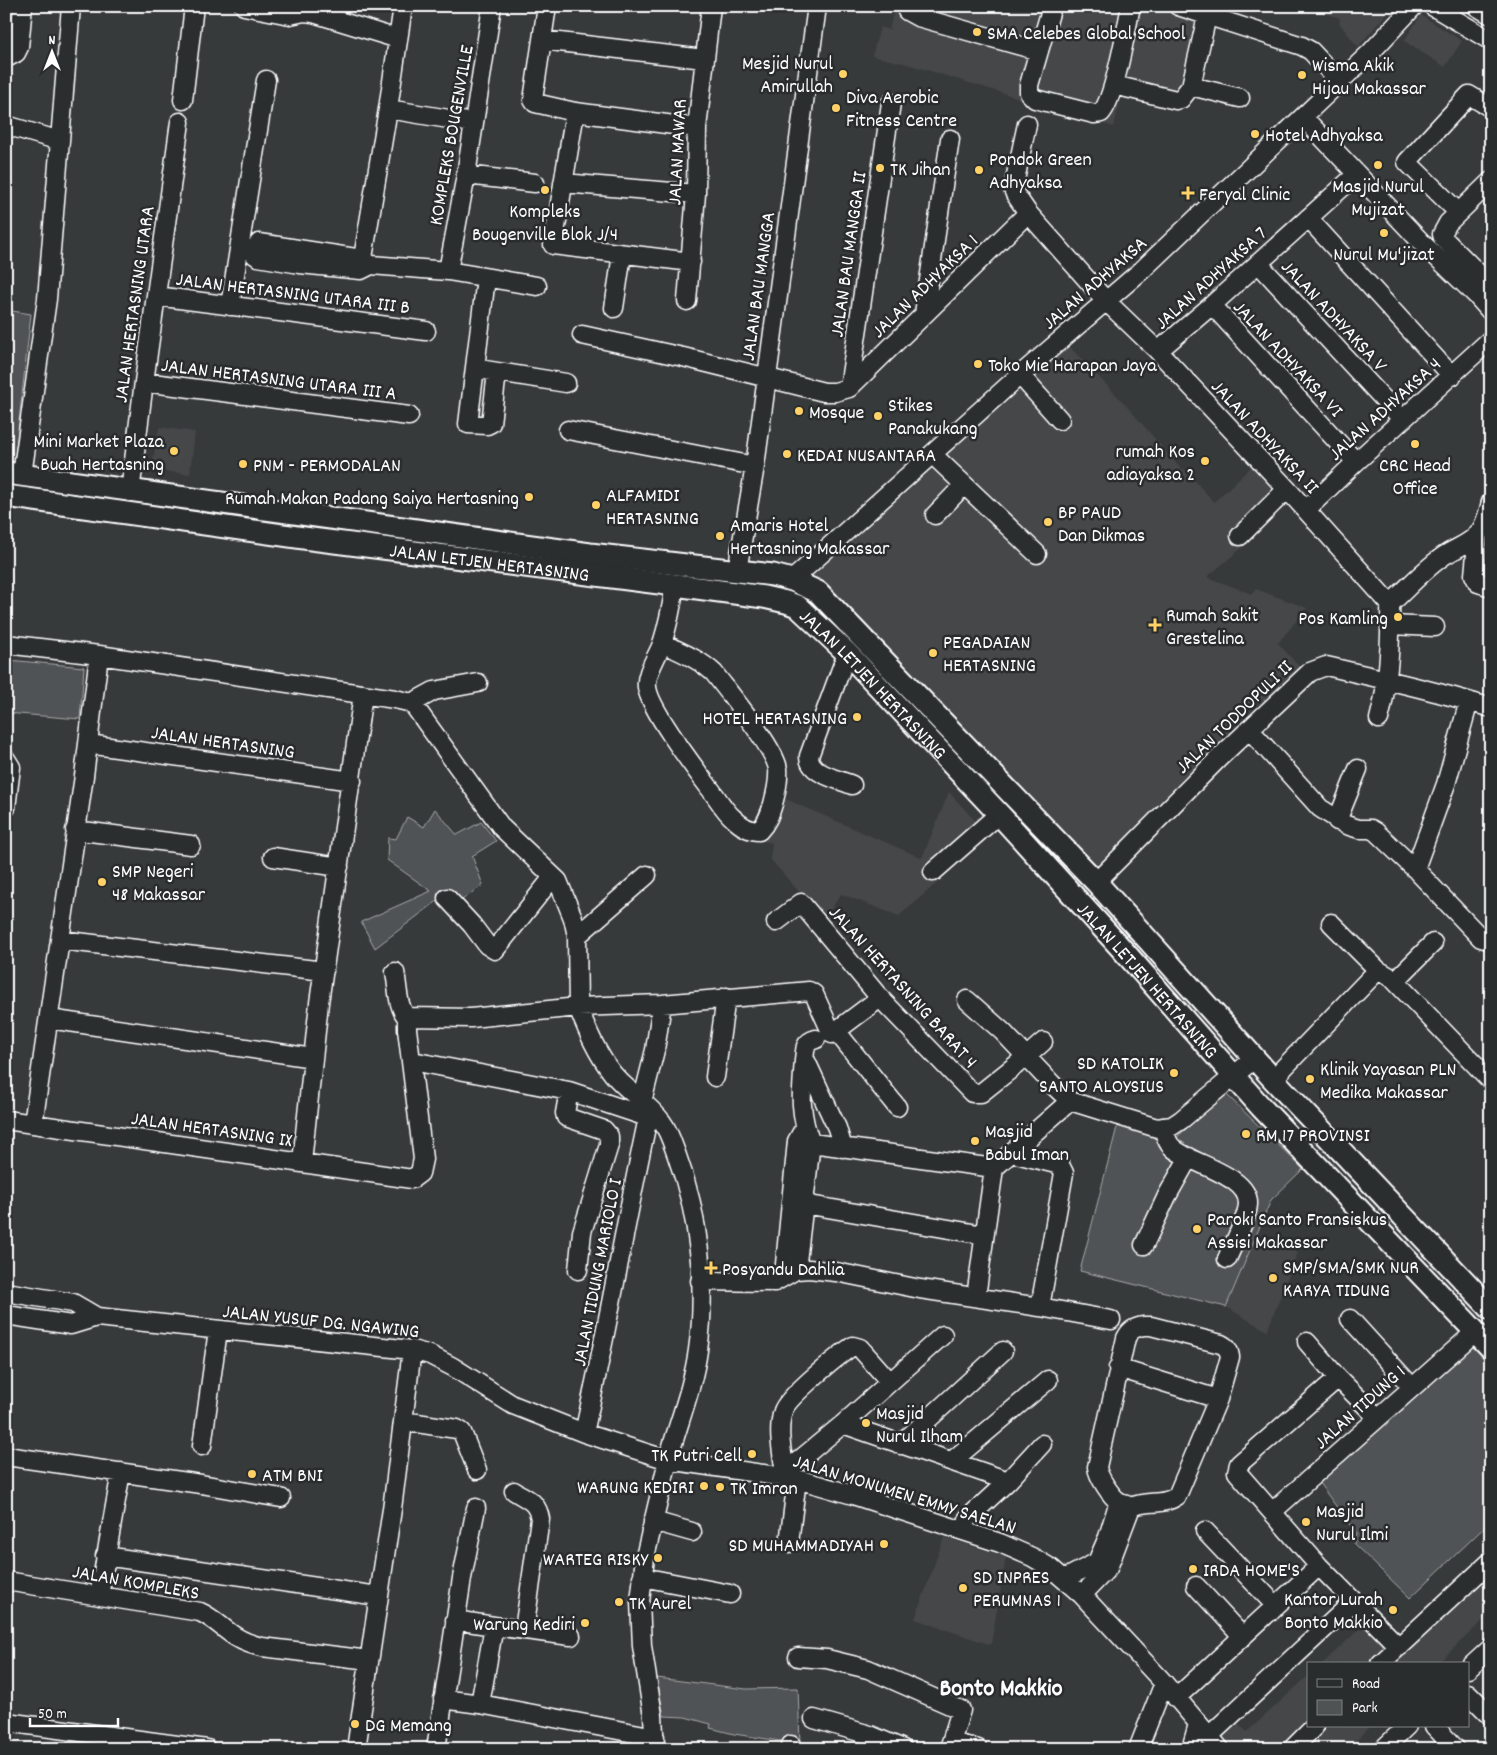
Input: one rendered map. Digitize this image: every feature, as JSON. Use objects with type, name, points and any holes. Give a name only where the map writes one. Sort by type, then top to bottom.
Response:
[{"type":"main road","name":"JALAN LETJEN HERTASNING","points":[[14,474],[130,492],[403,527],[590,554],[773,575],[792,580],[818,592],[1096,882],[1273,1079],[1491,1309]]},
{"type":"main road","name":"JALAN LETJEN HERTASNING","points":[[6,496],[311,539],[675,585],[786,602],[797,606],[847,653],[998,814],[1121,948],[1234,1076],[1387,1241],[1491,1348]]},
{"type":"main road","points":[[311,539],[314,517]]},
{"type":"main road","points":[[1037,857],[1055,839]]},
{"type":"main road","points":[[1387,1241],[1408,1220]]},
{"type":"street","points":[[6,58],[16,53],[19,47],[23,6]]},
{"type":"street","points":[[14,474],[47,299],[71,6]]},
{"type":"street","points":[[183,100],[192,39],[194,6]]},
{"type":"street","points":[[244,6],[292,15],[306,9],[398,39]]},
{"type":"street","points":[[364,264],[403,6]]},
{"type":"street","name":"KOMPLEKS BOUGENVILLE","points":[[448,271],[466,175],[492,6]]},
{"type":"street","points":[[547,6],[533,100],[538,104],[575,112],[697,128]]},
{"type":"street","name":"JALAN MAWAR","points":[[687,301],[696,194],[697,128],[711,6]]},
{"type":"street","name":"JALAN BAU MANGGA","points":[[737,570],[755,466],[817,6]]},
{"type":"street","points":[[906,6],[907,11],[918,17],[1039,51]]},
{"type":"street","points":[[1052,6],[1029,85],[1029,93],[1035,99],[1094,114],[1101,113],[1104,109],[1114,85],[1131,6]]},
{"type":"street","points":[[1178,6],[1302,46],[1311,52],[1340,82]]},
{"type":"street","name":"JALAN ADHYAKSA","points":[[792,580],[1020,375],[1107,302],[1303,118],[1414,6]]},
{"type":"street","points":[[1432,6],[1491,41]]},
{"type":"street","points":[[1476,6],[1491,15]]},
{"type":"street","points":[[1114,85],[1176,100],[1185,96],[1191,86],[1207,16]]},
{"type":"street","points":[[542,40],[704,59]]},
{"type":"street","points":[[230,306],[266,80]]},
{"type":"street","points":[[1191,86],[1240,98]]},
{"type":"street","points":[[1458,212],[1407,162],[1469,95],[1491,108]]},
{"type":"street","name":"JALAN BAU MANGGA II","points":[[849,388],[891,103]]},
{"type":"street","points":[[388,108],[473,124]]},
{"type":"street","points":[[575,112],[553,245],[691,262]]},
{"type":"street","points":[[1303,118],[1491,312]]},
{"type":"street","name":"JALAN HERTASNING UTARA","points":[[130,492],[180,122]]},
{"type":"street","name":"JALAN ADHYAKSA II","points":[[1027,124],[1014,189],[1015,194],[1028,213],[1107,302],[1158,351],[1287,489],[1390,604]]},
{"type":"street","points":[[6,125],[60,141]]},
{"type":"street","points":[[924,314],[950,139]]},
{"type":"street","name":"JALAN ADHYAKSA 7","points":[[1158,351],[1212,305],[1357,174]]},
{"type":"street","points":[[466,175],[535,183]]},
{"type":"street","points":[[1490,285],[1443,238],[1444,228],[1491,181]]},
{"type":"street","points":[[563,183],[696,194]]},
{"type":"street","name":"JALAN ADHYAKSA 1","points":[[849,388],[1028,213]]},
{"type":"street","points":[[1308,218],[1452,376]]},
{"type":"street","points":[[364,264],[259,244],[255,248],[255,255],[258,257],[300,264],[364,264],[448,271],[537,286]]},
{"type":"street","points":[[614,308],[622,254]]},
{"type":"street","name":"JALAN ADHYAKSA V","points":[[1258,263],[1402,419]]},
{"type":"street","points":[[486,278],[468,422],[471,424],[487,425],[491,423],[497,372]]},
{"type":"street","name":"JALAN HERTASNING UTARA III B","points":[[156,296],[426,330]]},
{"type":"street","name":"JALAN ADHYAKSA VI","points":[[1212,305],[1356,462]]},
{"type":"street","points":[[582,335],[683,357],[824,392],[835,392],[849,388]]},
{"type":"street","name":"JALAN ADHYAKSA 4","points":[[1306,510],[1402,419],[1491,339]]},
{"type":"street","points":[[474,369],[566,383]]},
{"type":"street","points":[[1020,375],[1060,420]]},
{"type":"street","name":"JALAN HERTASNING UTARA III A","points":[[144,382],[409,416]]},
{"type":"street","points":[[568,430],[755,466]]},
{"type":"street","points":[[932,454],[1037,554]]},
{"type":"street","points":[[934,515],[964,485]]},
{"type":"street","points":[[1240,536],[1287,489]]},
{"type":"street","points":[[1379,719],[1388,681],[1390,604],[1435,563],[1468,542],[1478,533],[1485,523],[1491,502]]},
{"type":"street","points":[[1478,533],[1474,575],[1478,583],[1491,587]]},
{"type":"street","points":[[662,643],[690,655],[706,665],[714,673],[772,753],[778,770],[777,789],[770,815],[759,831],[753,831],[743,826],[732,817],[695,768],[652,702],[646,687],[648,676],[662,643],[675,585]]},
{"type":"street","points":[[1390,624],[1435,627]]},
{"type":"street","points":[[6,644],[99,655],[412,703],[434,691],[478,683]]},
{"type":"street","points":[[847,653],[809,760],[810,765],[817,770],[852,785]]},
{"type":"street","points":[[33,1124],[88,744],[99,655]]},
{"type":"street","name":"JALAN TODDOPULI II","points":[[1096,882],[1250,729],[1310,672],[1319,668],[1326,666],[1413,685],[1491,708]]},
{"type":"street","points":[[302,1162],[324,971],[363,694]]},
{"type":"street","points":[[1415,869],[1446,784],[1469,701]]},
{"type":"street","points":[[412,703],[502,828],[558,881],[577,936],[578,1007],[605,1062],[624,1085],[642,1102],[672,1142],[691,1198],[698,1234],[701,1303],[698,1352],[668,1460],[642,1577],[640,1627],[655,1743],[480,1704],[443,1699]]},
{"type":"street","points":[[1250,729],[1320,808],[1337,821],[1352,827],[1371,829],[1376,832],[1415,869],[1481,938],[1491,941]]},
{"type":"street","name":"JALAN HERTASNING","points":[[88,744],[352,781]]},
{"type":"street","points":[[6,759],[11,767],[6,808]]},
{"type":"street","points":[[1337,821],[1358,769]]},
{"type":"street","points":[[933,872],[998,814]]},
{"type":"street","points":[[75,830],[190,845]]},
{"type":"street","points":[[273,857],[339,867]]},
{"type":"street","points":[[577,936],[647,875]]},
{"type":"street","points":[[448,898],[472,924],[487,945],[495,950],[553,876]]},
{"type":"street","name":"JALAN HERTASNING BARAT 4","points":[[776,922],[801,903],[880,998],[972,1093],[981,1092],[1026,1058]]},
{"type":"street","points":[[1331,923],[1378,970],[1395,981],[1491,1081]]},
{"type":"street","points":[[60,940],[324,971]]},
{"type":"street","points":[[1395,981],[1433,944]]},
{"type":"street","points":[[1273,1079],[1378,970]]},
{"type":"street","points":[[395,972],[403,1013],[407,1018],[412,1061],[569,1091],[655,1120]]},
{"type":"street","points":[[407,1018],[414,1016],[470,1018],[578,1007],[662,1004],[812,991],[828,1035],[897,1107]]},
{"type":"street","points":[[715,1077],[726,998]]},
{"type":"street","points":[[790,1273],[804,1204],[804,1137],[801,1104],[806,1046],[810,1041],[828,1035],[880,998]]},
{"type":"street","points":[[967,1000],[1003,1032],[1026,1058],[1070,1101],[1153,1127],[1172,1126],[1181,1120],[1255,1058]]},
{"type":"street","points":[[642,1102],[655,1050],[662,1004]]},
{"type":"street","points":[[49,1019],[313,1058]]},
{"type":"street","points":[[1026,1058],[1043,1042]]},
{"type":"street","points":[[805,1060],[838,1128],[843,1148]]},
{"type":"street","name":"JALAN HERTASNING IX","points":[[6,1120],[412,1179],[420,1173],[423,1158],[412,1061]]},
{"type":"street","points":[[569,1091],[566,1116],[604,1130],[609,1136],[610,1145],[582,1232],[578,1270]]},
{"type":"street","points":[[976,1297],[994,1168],[1070,1101]]},
{"type":"street","name":"JALAN TIDUNG MARIOLO I","points":[[584,1433],[600,1362],[622,1242],[655,1120]]},
{"type":"street","points":[[1163,1127],[1166,1139],[1173,1148],[1228,1178],[1245,1191],[1248,1206],[1227,1259]]},
{"type":"street","points":[[804,1137],[843,1148],[994,1168]]},
{"type":"street","points":[[790,1273],[804,1137]]},
{"type":"street","points":[[1012,1153],[1060,1165],[1064,1173],[1040,1307]]},
{"type":"street","points":[[1144,1245],[1167,1196],[1189,1157]]},
{"type":"street","points":[[804,1204],[984,1235]]},
{"type":"street","points":[[700,1281],[775,1282],[790,1273],[809,1269],[836,1272],[920,1289],[1111,1320]]},
{"type":"street","name":"JALAN YUSUF DG. NGAWING","points":[[6,1292],[73,1303],[97,1317]]},
{"type":"street","name":"JALAN YUSUF DG. NGAWING","points":[[6,1315],[71,1325],[97,1317],[412,1350],[430,1355],[453,1367],[513,1405],[584,1433],[668,1460]]},
{"type":"street","points":[[1350,1319],[1412,1387]]},
{"type":"street","points":[[1151,1326],[1226,1346],[1230,1351],[1230,1357],[1218,1398],[1178,1496],[1165,1502],[1125,1504],[1103,1482],[1096,1467],[1128,1332],[1135,1328],[1151,1326]]},
{"type":"street","points":[[202,1446],[218,1330]]},
{"type":"street","name":"JALAN TIDUNG 1","points":[[1272,1512],[1474,1332]]},
{"type":"street","points":[[787,1476],[943,1335]]},
{"type":"street","points":[[1308,1342],[1338,1378],[1378,1418]]},
{"type":"street","points":[[789,1543],[787,1476],[781,1451],[780,1427],[785,1406],[853,1346],[857,1346],[890,1382]]},
{"type":"street","points":[[356,1749],[412,1350]]},
{"type":"street","points":[[900,1445],[1003,1352]]},
{"type":"street","points":[[1118,1368],[1218,1398]]},
{"type":"street","points":[[1338,1378],[1239,1464],[1237,1472],[1319,1566],[1400,1647]]},
{"type":"street","points":[[952,1461],[1048,1380]]},
{"type":"street","points":[[403,1421],[457,1429],[462,1432],[477,1470]]},
{"type":"street","points":[[843,1424],[1008,1481]]},
{"type":"street","points":[[968,1518],[1008,1481],[1042,1444]]},
{"type":"street","points":[[6,1456],[201,1484],[281,1498]]},
{"type":"street","name":"JALAN MONUMEN EMMY SAELAN","points":[[668,1460],[787,1476],[853,1495],[1000,1543],[1038,1560],[1051,1568],[1082,1595],[1164,1683],[1209,1736]]},
{"type":"street","points":[[99,1596],[121,1472]]},
{"type":"street","points":[[514,1491],[535,1504],[540,1519],[524,1630]]},
{"type":"street","points":[[1082,1595],[1103,1565],[1108,1536],[1125,1504]]},
{"type":"street","points":[[436,1749],[455,1620],[476,1508]]},
{"type":"street","points":[[653,1521],[692,1532]]},
{"type":"street","points":[[1205,1531],[1276,1606]]},
{"type":"street","points":[[105,1556],[378,1596]]},
{"type":"street","points":[[1382,1662],[1491,1561]]},
{"type":"street","points":[[1064,1579],[1103,1565]]},
{"type":"street","points":[[1176,1698],[1319,1566]]},
{"type":"street","points":[[642,1577],[730,1594]]},
{"type":"street","name":"JALAN KOMPLEKS","points":[[6,1581],[200,1612],[212,1617],[236,1637],[262,1647],[369,1660]]},
{"type":"street","points":[[1196,1586],[1243,1637]]},
{"type":"street","points":[[1191,1749],[1209,1736],[1353,1602]]},
{"type":"street","points":[[455,1620],[572,1636]]},
{"type":"street","points":[[480,1704],[494,1626]]},
{"type":"street","points":[[1470,1667],[1491,1648]]},
{"type":"street","points":[[798,1657],[827,1659],[868,1669],[960,1710],[950,1745],[978,1749]]},
{"type":"street","points":[[1138,1749],[1164,1683]]},
{"type":"street","points":[[1470,1695],[1491,1716]]},
{"type":"street","points":[[814,1719],[868,1742],[903,1749]]},
{"type":"street","points":[[6,1722],[207,1749]]},
{"type":"street","points":[[1292,1749],[1313,1728]]},
{"type":"street","points":[[1388,1747],[1405,1728]]},
{"type":"street","points":[[1436,1728],[1456,1749]]},
{"type":"shaded area","points":[[895,6],[1149,6],[1195,20],[1179,95],[1124,83],[1114,127],[907,64],[872,56],[880,27],[889,30]]},
{"type":"shaded area","points":[[1300,6],[1393,6],[1358,47],[1339,23],[1340,18]]},
{"type":"shaded area","points":[[1421,15],[1462,41],[1445,67],[1404,41]]},
{"type":"shaded area","points":[[1067,344],[1125,404],[1182,470],[1184,469],[1214,502],[1252,466],[1277,492],[1233,536],[1243,547],[1207,577],[1252,594],[1256,589],[1307,608],[1278,643],[1304,672],[1266,706],[1260,701],[1095,868],[940,702],[936,706],[813,575]]},
{"type":"shaded area","name":"Mini Market Plaza Buah Hertasning","points":[[159,427],[195,432],[190,474],[151,470]]},
{"type":"shaded area","points":[[949,792],[990,837],[899,916],[841,894],[824,920],[770,859],[772,843],[764,841],[774,794],[922,858]]},
{"type":"shaded area","points":[[1255,1237],[1298,1252],[1267,1331],[1226,1307]]},
{"type":"shaded area","name":"SD INPRES PERUMNAS 1","points":[[944,1537],[1006,1557],[991,1645],[915,1619]]},
{"type":"shaded area","points":[[1491,1566],[1491,1613],[1439,1662],[1324,1662],[1366,1623],[1393,1653]]},
{"type":"shaded area","points":[[1307,1677],[1307,1728],[1369,1728],[1348,1749],[1228,1749],[1215,1734],[1232,1717],[1247,1732]]},
{"type":"green space","points":[[6,310],[31,314],[14,466],[6,465]]},
{"type":"green space","points":[[8,660],[84,667],[80,719],[6,713]]},
{"type":"green space","points":[[435,809],[457,835],[481,822],[496,841],[472,856],[483,885],[456,904],[444,896],[375,948],[361,922],[431,891],[387,860],[388,838],[396,839],[407,817],[424,827]]},
{"type":"green space","points":[[1225,1093],[1303,1169],[1271,1200],[1226,1307],[1080,1271],[1118,1123],[1176,1138]]},
{"type":"green space","points":[[1475,1332],[1491,1349],[1491,1521],[1410,1598],[1354,1544],[1356,1533],[1313,1475]]},
{"type":"green space","points":[[657,1678],[746,1689],[798,1688],[800,1744],[734,1734],[710,1728],[711,1724],[685,1717],[664,1716]]},
{"type":"place","name":"SMA Celebes Global School","points":[[977,32]]},
{"type":"place","name":"Mesjid Nurul Amirullah","points":[[843,74]]},
{"type":"place","name":"Wisma Akik Hijau Makassar","points":[[1302,75]]},
{"type":"place","name":"Diva Aerobic Fitness Centre","points":[[836,108]]},
{"type":"place","name":"Hotel Adhyaksa","points":[[1255,134]]},
{"type":"place","name":"Masjid Nurul Mujizat","points":[[1378,165]]},
{"type":"place","name":"TK Jihan","points":[[880,168]]},
{"type":"place","name":"Pondok Green Adhyaksa","points":[[979,170]]},
{"type":"place","name":"Kompleks Bougenville Blok J/4","points":[[545,190]]},
{"type":"place","name":"Feryal Clinic","points":[[1188,193]]},
{"type":"place","name":"Nurul Mu'jizat","points":[[1384,233]]},
{"type":"place","name":"Toko Mie Harapan Jaya","points":[[978,364]]},
{"type":"place","name":"Mosque","points":[[799,411]]},
{"type":"place","name":"Stikes Panakukang","points":[[878,416]]},
{"type":"place","name":"CRC Head Office","points":[[1415,444]]},
{"type":"place","name":"Mini Market Plaza Buah Hertasning","points":[[174,451]]},
{"type":"place","name":"KEDAI NUSANTARA","points":[[787,454]]},
{"type":"place","name":"rumah Kos adiayaksa 2","points":[[1205,461]]},
{"type":"place","name":"PNM - PERMODALAN","points":[[243,464]]},
{"type":"place","name":"Rumah Makan Padang Saiya Hertasning","points":[[529,497]]},
{"type":"place","name":"ALFAMIDI HERTASNING","points":[[596,505]]},
{"type":"place","name":"BP PAUD Dan Dikmas","points":[[1048,522]]},
{"type":"place","name":"Amaris Hotel Hertasning Makassar","points":[[720,536]]},
{"type":"place","name":"Pos Kamling","points":[[1398,617]]},
{"type":"place","name":"Rumah Sakit Grestelina","points":[[1155,625]]},
{"type":"place","name":"PEGADAIAN HERTASNING","points":[[933,653]]},
{"type":"place","name":"HOTEL HERTASNING","points":[[857,717]]},
{"type":"place","name":"SMP Negeri 48 Makassar","points":[[102,882]]},
{"type":"place","name":"SD KATOLIK SANTO ALOYSIUS","points":[[1174,1073]]},
{"type":"place","name":"Klinik Yayasan PLN Medika Makassar","points":[[1310,1079]]},
{"type":"place","name":"RM 17 PROVINSI","points":[[1246,1134]]},
{"type":"place","name":"Masjid Babul Iman","points":[[975,1141]]},
{"type":"place","name":"Paroki Santo Fransiskus Assisi Makassar","points":[[1197,1229]]},
{"type":"place","name":"Posyandu Dahlia","points":[[711,1268]]},
{"type":"place","name":"SMP/SMA/SMK NUR KARYA TIDUNG","points":[[1273,1278]]},
{"type":"place","name":"Masjid Nurul Ilham","points":[[866,1423]]},
{"type":"place","name":"TK Putri Cell","points":[[752,1454]]},
{"type":"place","name":"ATM BNI","points":[[252,1474]]},
{"type":"place","name":"WARUNG KEDIRI","points":[[704,1486]]},
{"type":"place","name":"TK Imran","points":[[720,1487]]},
{"type":"place","name":"Masjid Nurul Ilmi","points":[[1306,1522]]},
{"type":"place","name":"SD MUHAMMADIYAH","points":[[884,1544]]},
{"type":"place","name":"WARTEG RISKY","points":[[658,1558]]},
{"type":"place","name":"IRDA HOME'S","points":[[1193,1569]]},
{"type":"place","name":"SD INPRES PERUMNAS 1","points":[[963,1588]]},
{"type":"place","name":"TK Aurel","points":[[619,1602]]},
{"type":"place","name":"Kantor Lurah Bonto Makkio","points":[[1393,1610]]},
{"type":"place","name":"Warung Kediri","points":[[585,1623]]},
{"type":"place","name":"DG Memang","points":[[355,1724]]},
{"type":"district","name":"Bonto Makkio","points":[[1001,1686]]}]
